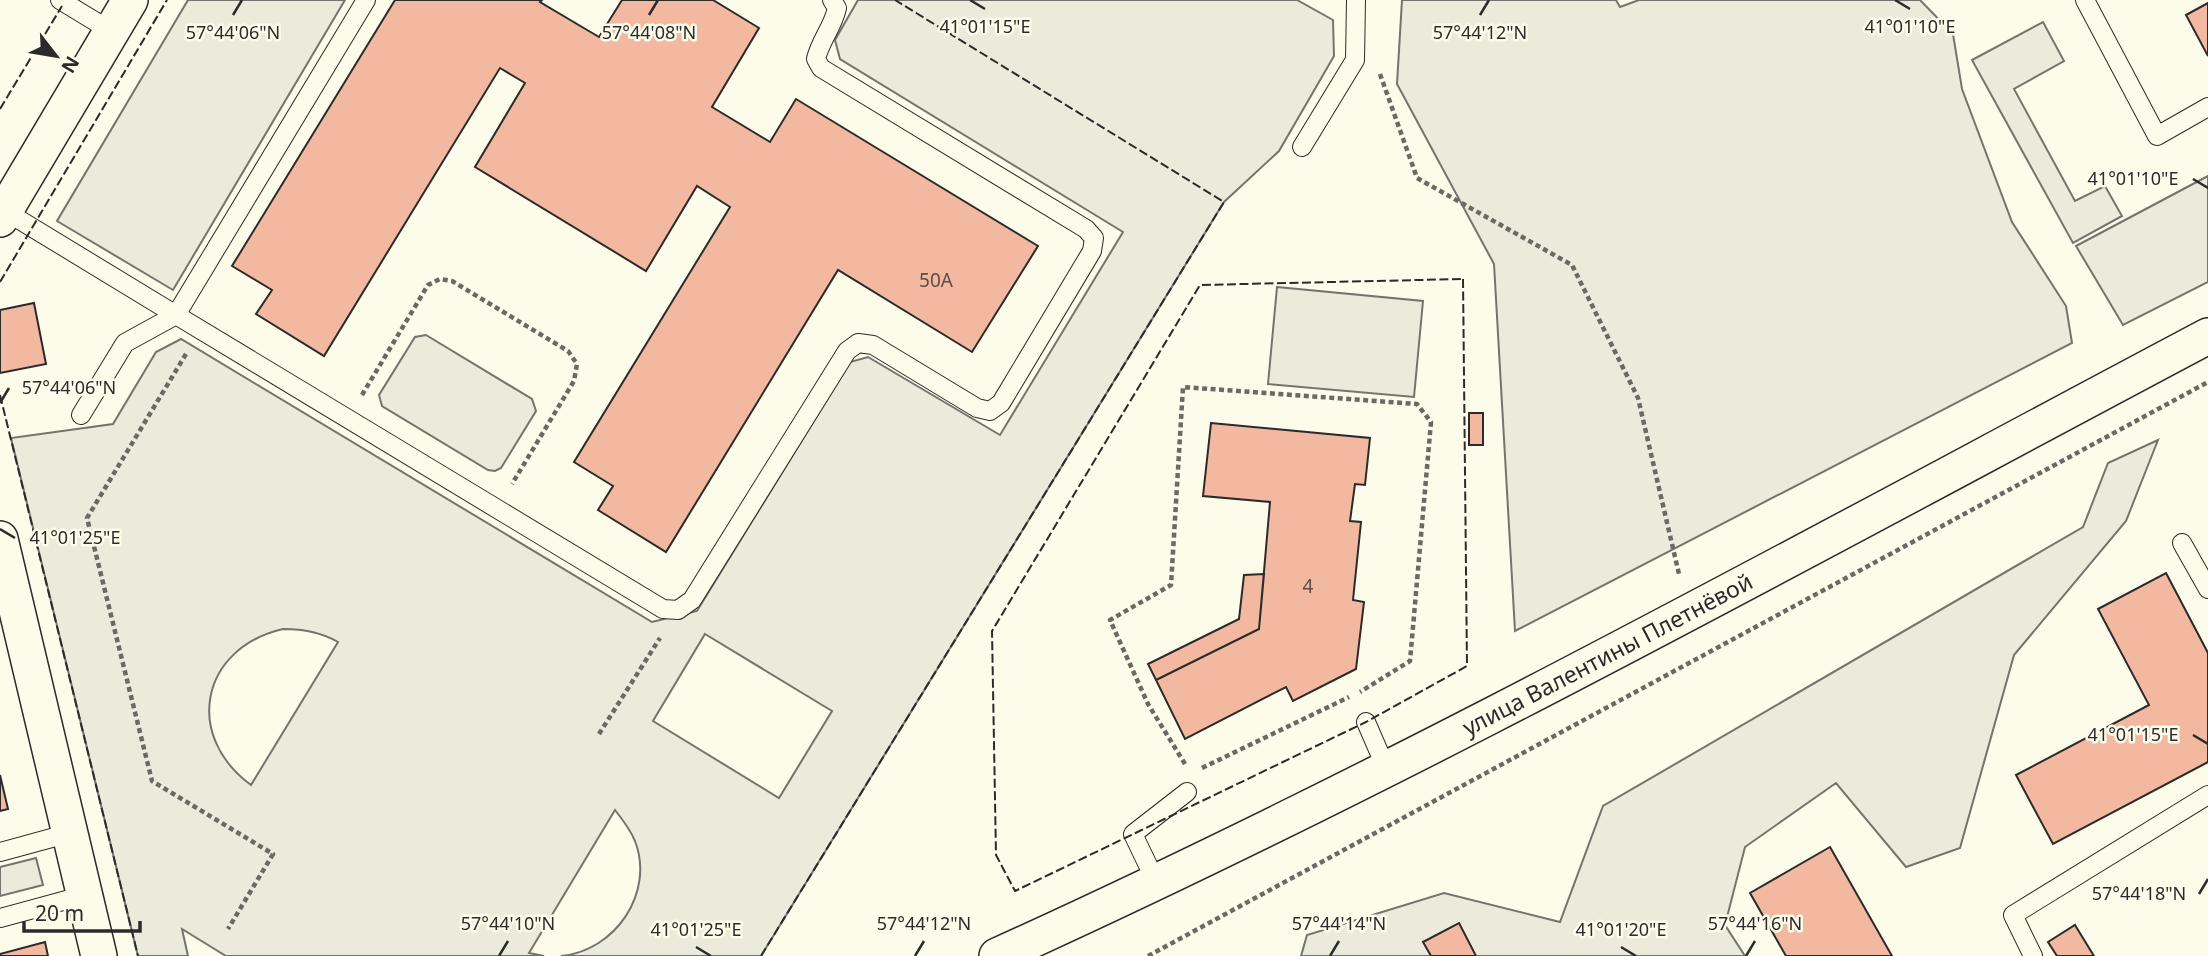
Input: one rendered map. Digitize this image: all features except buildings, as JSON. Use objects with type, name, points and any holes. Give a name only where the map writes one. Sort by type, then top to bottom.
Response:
[{"type":"street","points":[[2,215],[130,0]]},
{"type":"street","name":"улица Валентины Плетнёвой","points":[[997,956],[1157,884],[1552,685],[2208,336]]},
{"type":"street","points":[[0,539],[99,956]]},
{"type":"lane","points":[[60,0],[111,31]]},
{"type":"lane","points":[[81,415],[125,343],[176,314],[366,0]]},
{"type":"lane","points":[[2,215],[176,314],[663,609],[678,610],[692,600],[847,351],[858,342],[873,345],[977,408],[990,411],[1001,403],[1092,251],[1094,238],[1086,229],[821,68],[816,60],[818,47],[834,20],[837,8],[832,0]]},
{"type":"lane","points":[[2085,0],[2157,136],[2208,107]]},
{"type":"lane","points":[[1302,147],[1354,60],[1351,3]]},
{"type":"lane","points":[[2182,543],[2208,589]]},
{"type":"lane","points":[[1366,722],[1386,768]]},
{"type":"lane","points":[[1157,884],[1133,834],[1187,792]]},
{"type":"lane","points":[[2033,956],[2013,915],[2208,795]]},
{"type":"lane","points":[[0,852],[70,833]]},
{"type":"lane","points":[[0,918],[85,895]]},
{"type":"path","points":[[1379,73],[1418,178],[1573,265],[1638,398],[1679,572],[1679,617]]},
{"type":"path","points":[[348,418],[428,285],[440,279],[452,281],[568,351],[577,364],[574,381],[497,509]]},
{"type":"path","points":[[201,330],[87,518],[152,780],[273,854],[228,929]]},
{"type":"path","points":[[1148,956],[2208,382]]},
{"type":"path","points":[[1183,387],[1417,404],[1431,422],[1410,661],[1368,688],[1190,773],[1148,704],[1110,620],[1171,585],[1183,387]]},
{"type":"path","points":[[599,734],[678,610]]},
{"type":"shaded area","points":[[188,0],[345,0],[173,290],[57,221]]},
{"type":"shaded area","points":[[858,0],[1297,0],[1333,20],[1334,56],[1279,151],[1224,202],[761,956],[561,956],[581,952],[598,943],[626,916],[635,899],[640,861],[635,841],[615,810],[529,953],[544,956],[226,956],[182,929],[188,956],[138,956],[11,438],[113,424],[156,352],[181,339],[652,622],[697,611],[850,362],[868,357],[1000,435],[1123,232],[840,59],[835,40]],"holes":[[[283,629],[312,632],[338,642],[251,785],[229,765],[216,742],[210,719],[211,695],[219,674],[234,654],[255,639]],[[705,634],[832,711],[779,798],[653,721]]]},
{"type":"shaded area","points":[[1402,0],[1616,0],[1620,7],[1639,0],[1920,0],[1953,34],[1962,89],[2012,222],[2066,306],[2072,343],[1515,631],[1494,264],[1397,84]]},
{"type":"shaded area","points":[[2043,22],[2064,61],[2014,89],[2075,201],[2105,186],[2122,216],[2073,243],[1972,60]]},
{"type":"shaded area","points":[[2208,176],[2208,282],[2123,325],[2076,246]]},
{"type":"shaded area","points":[[1277,287],[1423,301],[1414,397],[1268,384]]},
{"type":"shaded area","points":[[426,335],[532,399],[536,411],[501,468],[488,470],[382,406],[379,395],[415,337]]},
{"type":"shaded area","points":[[2158,440],[2126,521],[2014,655],[1960,848],[1906,867],[1836,783],[1745,847],[1725,925],[1745,956],[1301,956],[1307,935],[1444,893],[1560,922],[1603,806],[2083,527],[2108,463]]},
{"type":"shaded area","points":[[36,858],[43,885],[0,896],[0,867]]},
{"type":"fence","points":[[0,282],[167,0]]},
{"type":"fence","points":[[761,956],[1224,202],[895,0]]},
{"type":"fence","points":[[0,109],[62,6]]},
{"type":"fence","points":[[1463,279],[1467,666],[1366,722],[1015,891],[996,855],[992,631],[1200,285],[1463,279]]},
{"type":"fence","points":[[0,395],[138,956]]}]
